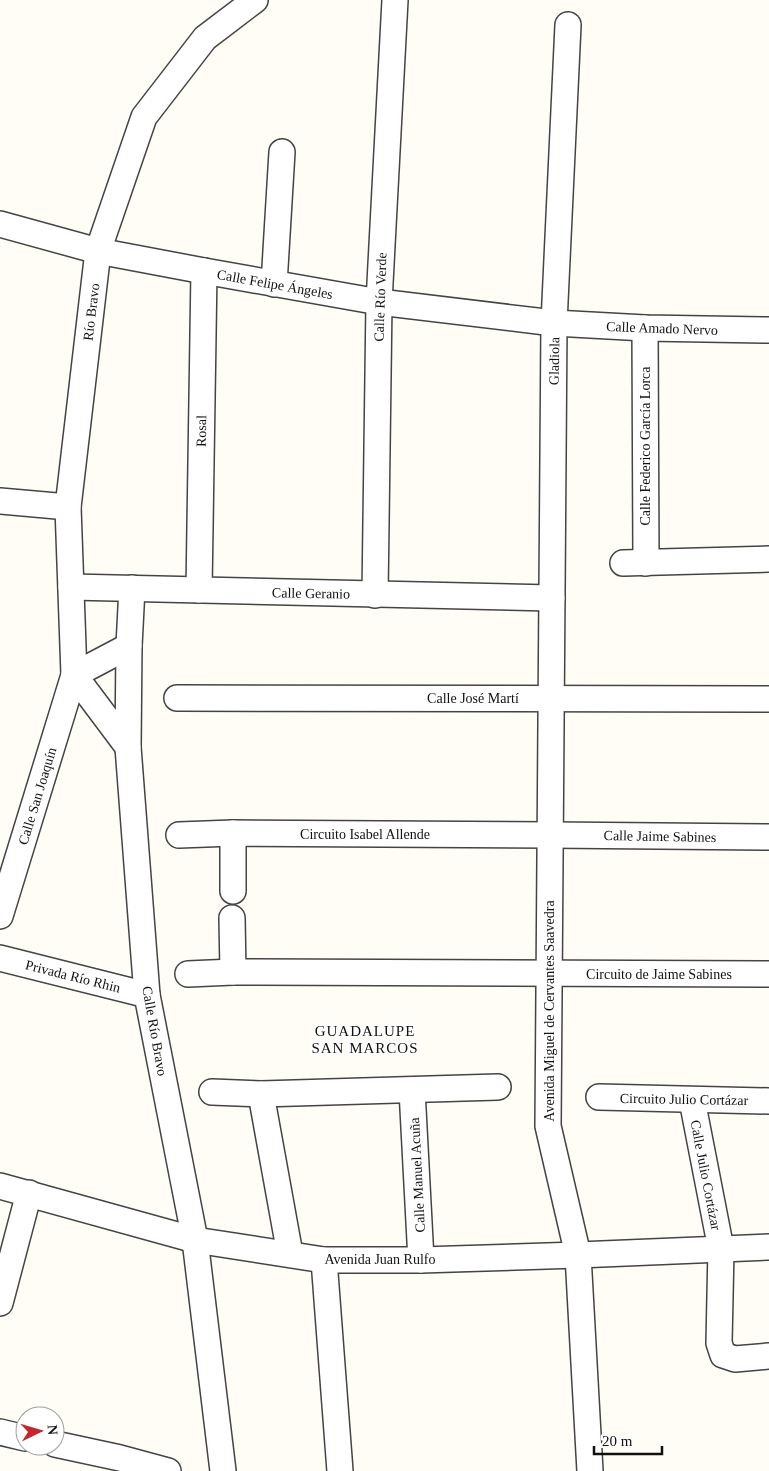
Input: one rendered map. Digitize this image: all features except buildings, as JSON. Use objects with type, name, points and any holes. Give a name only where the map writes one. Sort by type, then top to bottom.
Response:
[{"type":"street","name":"Río Bravo","points":[[74,675],[68,507],[98,251],[144,117],[205,38],[255,0]]},
{"type":"street","name":"Calle Río Verde","points":[[375,594],[379,302],[395,0]]},
{"type":"street","name":"Gladiola","points":[[552,698],[554,323],[568,25]]},
{"type":"street","points":[[274,284],[282,152]]},
{"type":"street","name":"Calle Felipe Ángeles","points":[[0,224],[98,251],[204,272],[379,302],[554,323]]},
{"type":"street","name":"Rosal","points":[[198,590],[204,272]]},
{"type":"street","name":"Calle Amado Nervo","points":[[554,323],[645,328],[769,330]]},
{"type":"street","name":"Calle Federico García Lorca","points":[[645,328],[634,563],[769,559]]},
{"type":"street","points":[[0,501],[68,507]]},
{"type":"street","name":"Calle Geranio","points":[[71,587],[552,598]]},
{"type":"street","name":"Calle Río Bravo","points":[[132,588],[129,646],[128,747],[147,995],[195,1240],[223,1471]]},
{"type":"street","points":[[128,747],[74,675],[129,646]]},
{"type":"street","name":"Calle San Joaquín","points":[[0,916],[74,675]]},
{"type":"street","name":"Calle José Martí","points":[[177,698],[769,699]]},
{"type":"street","name":"Avenida Miguel de Cervantes Saavedra","points":[[552,698],[548,1126],[578,1255],[590,1471]]},
{"type":"street","points":[[233,833],[233,891]]},
{"type":"street","name":"Circuito Isabel Allende","points":[[179,835],[233,833],[551,835]]},
{"type":"street","name":"Calle Jaime Sabines","points":[[551,835],[769,838]]},
{"type":"street","points":[[232,918],[233,972]]},
{"type":"street","name":"Privada Río Rhin","points":[[0,958],[147,995]]},
{"type":"street","points":[[188,974],[233,972],[549,974]]},
{"type":"street","name":"Circuito de Jaime Sabines","points":[[549,974],[769,974]]},
{"type":"street","points":[[212,1092],[261,1094],[498,1087]]},
{"type":"street","name":"Calle Manuel Acuña","points":[[412,1090],[421,1260]]},
{"type":"street","points":[[261,1094],[290,1254]]},
{"type":"street","name":"Circuito Julio Cortázar","points":[[599,1097],[769,1101]]},
{"type":"street","name":"Calle Julio Cortázar","points":[[692,1100],[721,1249],[719,1343],[724,1355],[735,1359],[769,1356]]},
{"type":"street","name":"Avenida Juan Rulfo","points":[[0,1186],[195,1240],[324,1260],[421,1260],[769,1247]]},
{"type":"street","points":[[0,1302],[29,1193]]},
{"type":"street","points":[[324,1260],[340,1471]]},
{"type":"street","points":[[0,1432],[15,1436]]},
{"type":"street","points":[[65,1447],[119,1465],[168,1471]]},
{"type":"district","name":"GUADALUPE SAN MARCOS","points":[[365,1040]]}]
